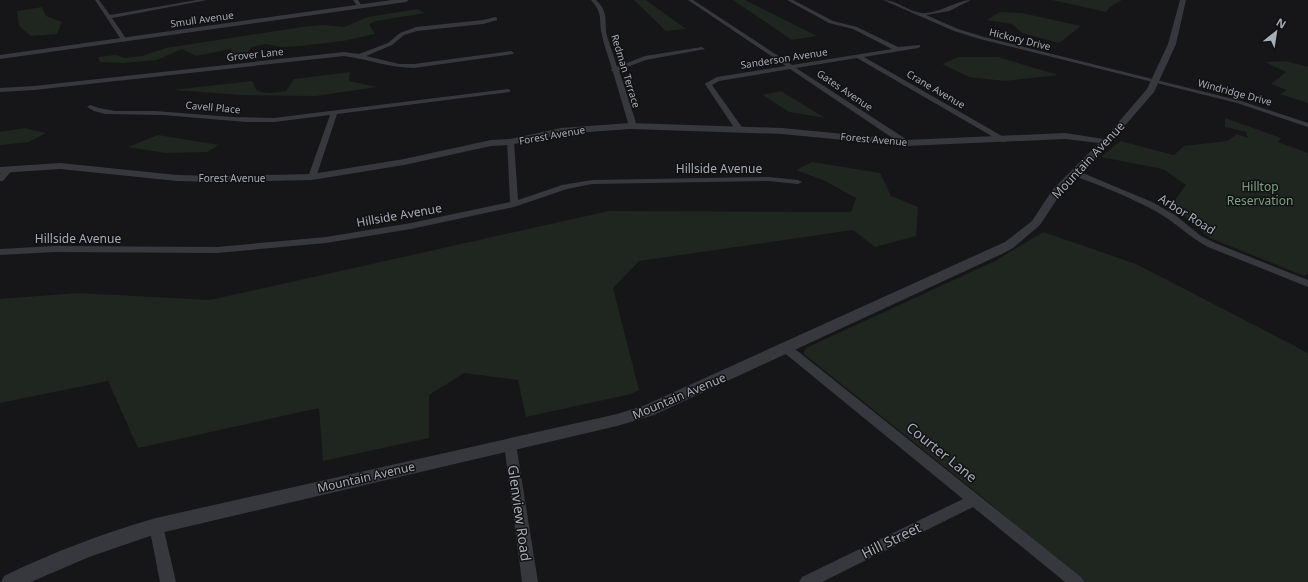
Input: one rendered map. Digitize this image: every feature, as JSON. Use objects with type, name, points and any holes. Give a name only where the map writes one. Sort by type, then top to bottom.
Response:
[{"type":"street","points":[[97,0],[124,40]]},
{"type":"street","points":[[108,17],[206,0]]},
{"type":"street","name":"Smull Avenue","points":[[0,57],[124,40],[358,3],[406,0]]},
{"type":"street","name":"Redman Terrace","points":[[593,0],[601,9],[605,22],[604,34],[614,70],[634,126]]},
{"type":"street","name":"Gates Avenue","points":[[690,0],[906,143]]},
{"type":"street","points":[[789,0],[831,22],[855,28],[897,48]]},
{"type":"street","name":"Hickory Drive","points":[[885,0],[956,30],[982,38],[1155,82]]},
{"type":"street","points":[[920,15],[947,10],[969,0]]},
{"type":"street","name":"Mountain Avenue","points":[[12,582],[108,540],[156,526],[617,420],[648,411],[1009,245],[1036,223],[1057,191],[1106,142],[1151,90],[1172,44],[1183,0]]},
{"type":"street","points":[[360,56],[390,44],[402,34],[416,29],[483,22],[495,19]]},
{"type":"street","name":"Sanderson Avenue","points":[[740,130],[708,84],[717,79],[858,56],[897,48],[918,46]]},
{"type":"street","points":[[614,70],[645,58],[702,48]]},
{"type":"street","name":"Grover Lane","points":[[0,90],[69,84],[334,55],[360,56],[393,65],[414,66],[511,53]]},
{"type":"street","name":"Crane Avenue","points":[[858,56],[1005,140]]},
{"type":"street","name":"Windridge Drive","points":[[1155,82],[1239,102],[1308,125]]},
{"type":"street","name":"Cavell Place","points":[[90,106],[97,111],[151,112],[253,121],[284,120],[508,91]]},
{"type":"street","points":[[312,177],[334,113]]},
{"type":"street","name":"Forest Avenue","points":[[5,170],[60,166],[136,174],[220,179],[312,177],[404,162],[491,143],[510,142],[561,131],[634,126],[790,132],[906,143],[1005,140],[1065,136],[1094,138],[1106,142]]},
{"type":"street","points":[[510,142],[514,204]]},
{"type":"street","points":[[0,179],[5,170]]},
{"type":"street","name":"Arbor Road","points":[[1075,173],[1136,196],[1173,217],[1197,237],[1228,251],[1282,271],[1308,284]]},
{"type":"street","name":"Hillside Avenue","points":[[0,252],[55,249],[217,250],[270,247],[326,240],[411,226],[514,204],[566,187],[592,182],[769,179],[798,182]]},
{"type":"street","name":"Courter Lane","points":[[786,348],[1076,582]]},
{"type":"street","name":"Glenview Road","points":[[510,444],[530,582]]},
{"type":"street","name":"Hill Street","points":[[807,582],[975,499]]},
{"type":"street","points":[[156,526],[168,582]]},
{"type":"green space","points":[[634,0],[646,0],[686,29],[666,31]]},
{"type":"green space","points":[[733,0],[745,0],[817,36],[792,40]]},
{"type":"green space","points":[[1052,0],[1122,0],[1110,7],[1106,12]]},
{"type":"green space","points":[[42,7],[46,16],[62,22],[57,34],[31,36],[19,26],[17,11]]},
{"type":"green space","points":[[417,9],[425,13],[376,21],[369,24],[375,34],[343,41],[301,46],[281,47],[266,44],[251,47],[245,59],[232,61],[231,49],[196,56],[182,49],[157,60],[123,63],[100,62],[98,57],[115,55],[126,58],[142,56],[166,48],[302,27],[323,25],[344,27],[368,17]]},
{"type":"green space","points":[[1000,12],[1022,13],[1081,26],[1059,43],[1022,33],[1012,24],[987,20]]},
{"type":"green space","points":[[958,57],[998,57],[1058,75],[1005,81],[969,77],[942,64]]},
{"type":"green space","points":[[1286,61],[1308,67],[1308,103],[1280,94],[1287,90],[1271,84],[1286,72],[1265,62]]},
{"type":"green space","points":[[350,72],[349,81],[377,87],[316,96],[243,95],[173,90],[252,81],[257,91],[269,93],[286,91],[294,79]]},
{"type":"green space","points":[[781,91],[825,118],[789,112],[763,95]]},
{"type":"green space","name":"Hilltop Reservation","points":[[1225,118],[1281,138],[1278,142],[1308,153],[1308,274],[1304,276],[1210,238],[1171,205],[1186,185],[1163,169],[1101,157],[1120,141],[1174,155],[1184,146],[1227,141],[1237,134],[1248,138],[1246,132],[1225,127]]},
{"type":"green space","points":[[24,128],[46,133],[29,142],[0,145],[0,132]]},
{"type":"green space","points":[[158,135],[219,145],[207,152],[165,153],[128,147]]},
{"type":"green space","points":[[812,162],[880,173],[891,196],[918,207],[916,236],[875,247],[853,230],[639,261],[613,288],[639,390],[631,394],[526,417],[518,380],[464,373],[429,395],[429,438],[323,461],[319,408],[138,448],[108,381],[0,403],[0,299],[77,293],[210,300],[609,211],[851,212],[856,198],[825,181],[796,170]]},
{"type":"green space","points":[[1043,232],[1136,264],[1308,353],[1308,582],[1083,582],[981,496],[804,354],[806,348],[995,261]]}]
